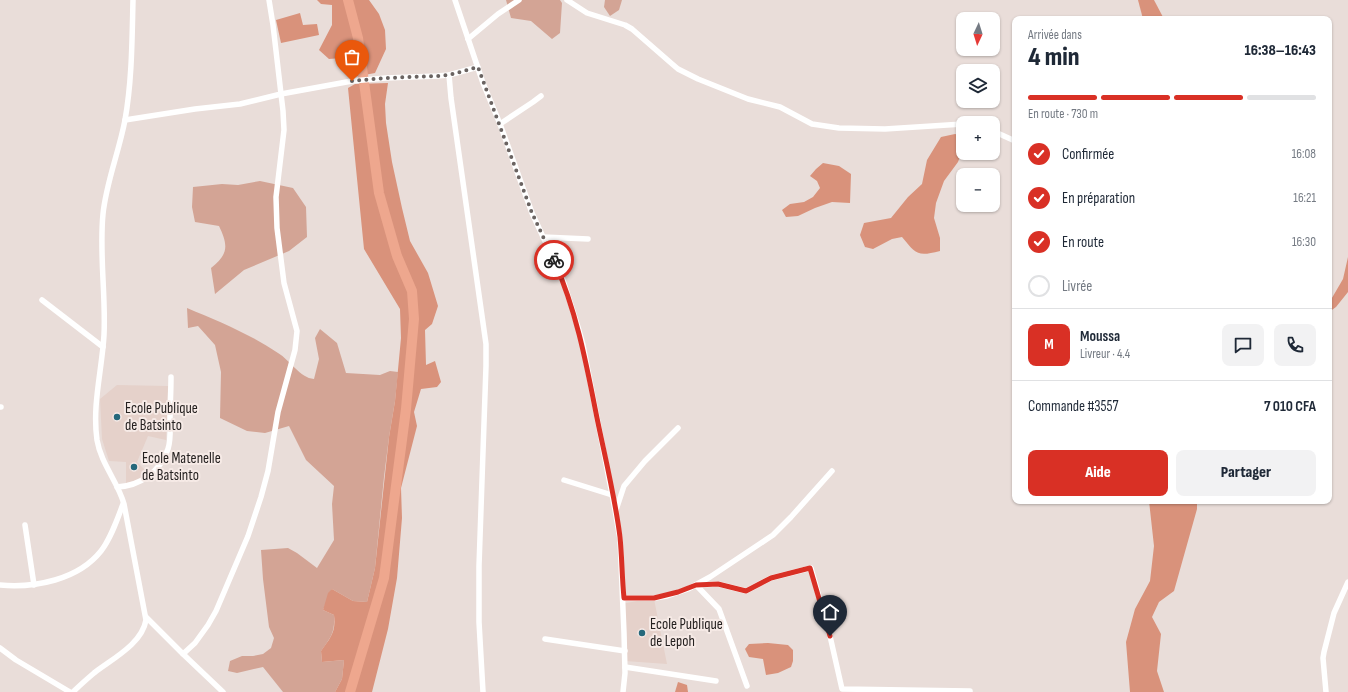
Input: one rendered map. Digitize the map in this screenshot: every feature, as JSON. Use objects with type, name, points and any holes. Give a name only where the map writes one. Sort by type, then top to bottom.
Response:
[{"type":"street","points":[[0,648],[16,660],[71,692],[129,646],[140,636],[146,625],[146,617],[140,594],[124,504],[101,455],[96,432],[97,392],[103,346],[105,310],[102,238],[103,213],[125,120],[133,0]]},
{"type":"street","points":[[183,654],[195,644],[211,620],[250,529],[268,471],[278,412],[295,350],[297,331],[284,283],[277,228],[276,197],[284,130],[274,25],[269,0]]},
{"type":"street","points":[[455,0],[468,40],[532,213],[563,280],[578,327],[616,510],[620,539],[624,598],[625,667],[623,692]]},
{"type":"street","points":[[468,40],[498,14],[519,0]]},
{"type":"street","points":[[567,0],[587,13],[625,24],[675,67],[698,79],[753,100],[780,107],[812,124],[839,128],[885,129],[956,124]]},
{"type":"street","points":[[125,120],[195,109],[240,104],[281,94],[352,81],[449,75],[478,67]]},
{"type":"street","points":[[449,75],[486,344],[479,566],[479,622],[483,692]]},
{"type":"street","points":[[500,124],[541,96]]},
{"type":"street","points":[[1000,134],[1012,140]]},
{"type":"street","points":[[543,237],[588,239]]},
{"type":"street","points":[[42,300],[103,346]]},
{"type":"street","points":[[117,487],[128,486],[146,479],[165,456],[170,438],[171,377]]},
{"type":"street","points":[[616,510],[624,486],[645,461],[678,428]]},
{"type":"street","points":[[624,598],[654,598],[672,594],[696,585],[746,554],[773,535],[832,471]]},
{"type":"street","points":[[564,480],[612,496]]},
{"type":"street","points":[[0,585],[34,585],[58,579],[75,572],[101,551],[124,504]]},
{"type":"street","points":[[25,525],[34,585]]},
{"type":"street","points":[[696,585],[718,584],[746,591],[771,578],[810,568],[830,636],[842,689],[970,692]]},
{"type":"street","points":[[1326,692],[1323,658],[1325,646],[1334,613],[1348,582]]},
{"type":"street","points":[[696,585],[719,609],[747,686]]},
{"type":"street","points":[[146,617],[223,692]]},
{"type":"street","points":[[545,639],[625,651]]},
{"type":"street","points":[[625,667],[716,681]]},
{"type":"shaded area","points":[[317,0],[369,0],[379,14],[385,30],[386,49],[375,73],[354,77],[342,58],[329,59],[319,50],[332,25],[332,5],[321,4]]},
{"type":"shaded area","points":[[506,0],[560,0],[562,3],[560,33],[552,39],[531,21],[511,18]]},
{"type":"shaded area","points":[[605,0],[622,0],[619,10],[610,16],[604,7]]},
{"type":"shaded area","points":[[1138,0],[1154,0],[1162,16],[1142,16]]},
{"type":"shaded area","points":[[300,13],[303,25],[317,24],[319,35],[281,43],[276,20]]},
{"type":"shaded area","points":[[388,83],[385,104],[386,123],[392,162],[402,208],[410,241],[428,273],[438,306],[432,324],[425,330],[426,365],[435,361],[441,382],[437,387],[421,389],[414,412],[417,426],[401,488],[402,518],[397,578],[388,629],[372,692],[335,692],[342,679],[344,660],[322,662],[321,651],[328,642],[334,626],[334,615],[323,610],[328,593],[332,589],[353,601],[367,602],[375,568],[401,338],[400,309],[364,249],[348,88],[355,84]]},
{"type":"shaded area","points":[[956,134],[956,160],[959,160],[944,181],[936,203],[934,218],[940,238],[940,251],[926,254],[918,253],[902,237],[892,239],[873,249],[865,247],[860,235],[864,223],[891,218],[908,197],[922,184],[927,160],[941,137]]},
{"type":"shaded area","points":[[823,163],[839,166],[851,174],[850,203],[832,202],[798,216],[786,217],[782,210],[790,204],[804,202],[813,197],[820,188],[817,181],[810,176]]},
{"type":"shaded area","points":[[260,181],[293,188],[306,207],[307,237],[289,251],[244,270],[215,294],[211,268],[224,254],[224,239],[219,226],[195,222],[192,207],[193,187],[222,184],[238,185]]},
{"type":"shaded area","points":[[1348,257],[1348,292],[1332,310],[1332,298],[1343,279]]},
{"type":"shaded area","points":[[187,308],[234,328],[267,346],[282,356],[304,376],[309,378],[314,379],[319,359],[315,338],[320,329],[337,343],[346,373],[380,375],[390,371],[398,372],[384,477],[375,568],[367,602],[353,601],[332,589],[323,610],[334,615],[334,626],[332,634],[321,651],[322,662],[344,660],[342,679],[335,692],[283,692],[263,667],[237,673],[228,671],[230,661],[242,656],[263,654],[271,648],[274,638],[269,627],[261,550],[288,548],[317,568],[334,540],[332,504],[334,486],[306,460],[289,426],[265,433],[247,431],[220,418],[221,372],[215,345],[198,326],[188,328]]},
{"type":"shaded area","points":[[117,385],[168,386],[166,440],[148,436],[137,462],[148,473],[138,480],[126,483],[126,462],[109,461],[102,439],[100,399]]},
{"type":"shaded area","points":[[1149,504],[1197,504],[1197,509],[1174,591],[1159,602],[1152,617],[1161,634],[1157,671],[1164,692],[1130,692],[1126,642],[1135,609],[1150,581],[1154,546]]},
{"type":"shaded area","name":"Ecole Publique de Lepoh","points":[[654,599],[667,664],[625,661],[621,604]]},
{"type":"shaded area","points":[[768,643],[788,645],[793,650],[793,661],[791,667],[778,673],[766,675],[763,659],[749,657],[745,649],[749,644]]},
{"type":"shaded area","points":[[678,682],[687,685],[688,692],[675,692]]},
{"type":"waterway","points":[[348,0],[358,38],[379,193],[397,256],[412,291],[414,319],[406,409],[384,578],[350,692]]},
{"type":"way so far","points":[[352,81],[449,75],[478,67],[515,163],[532,213],[554,260]]},
{"type":"place","name":"Ecole Publique de Batsinto","points":[[117,417]]},
{"type":"place","name":"Ecole Matenelle de Batsinto","points":[[134,467]]},
{"type":"place","name":"Ecole Publique de Lepoh","points":[[642,633]]},
{"type":"route","points":[[554,260],[563,280],[583,345],[616,510],[620,539],[624,598],[654,598],[666,596],[696,585],[718,584],[746,591],[771,578],[810,568],[830,636]]}]
